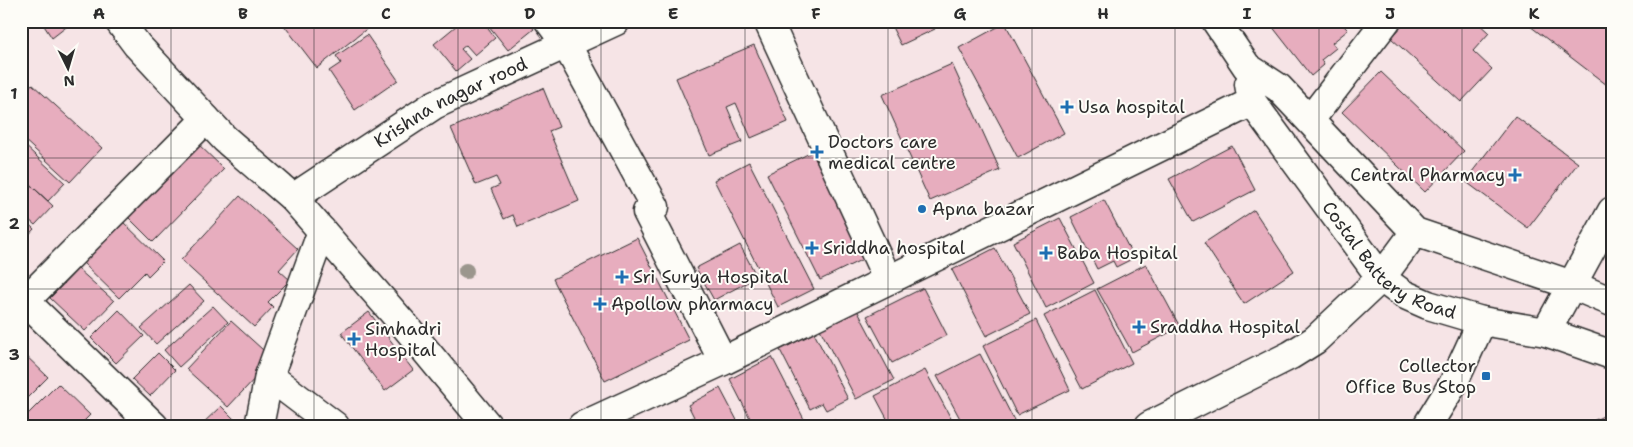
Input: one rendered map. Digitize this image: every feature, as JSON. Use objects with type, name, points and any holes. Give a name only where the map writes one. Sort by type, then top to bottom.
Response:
[{"type":"street","points":[[119,21],[137,45],[225,139],[293,198],[488,426]]},
{"type":"street","points":[[549,21],[566,44],[651,209],[723,361]]},
{"type":"street","name":"Krishna nagar rood","points":[[293,198],[434,105],[616,21]]},
{"type":"street","points":[[768,21],[888,280]]},
{"type":"street","name":"Costal Battery Road","points":[[1216,21],[1246,67],[1252,102],[1382,278],[1403,294],[1428,305],[1482,321],[1546,332],[1612,355]]},
{"type":"street","points":[[1310,120],[1386,21]]},
{"type":"street","name":"Costal Battery Road","points":[[1246,67],[1279,88],[1415,232],[1572,285],[1612,302]]},
{"type":"street","points":[[582,426],[723,361],[1252,102]]},
{"type":"street","points":[[154,426],[23,302],[206,119]]},
{"type":"street","points":[[1546,332],[1612,211]]},
{"type":"street","points":[[259,426],[269,376],[322,231]]},
{"type":"street","points":[[1149,426],[1291,355],[1315,340],[1382,278],[1415,232]]},
{"type":"street","points":[[1427,426],[1453,384],[1482,321]]},
{"type":"street","points":[[269,376],[335,426]]},
{"type":"building","points":[[41,21],[74,21],[52,38]]},
{"type":"building","points":[[286,21],[365,21],[369,27],[317,68],[283,24]]},
{"type":"building","points":[[462,21],[482,21],[495,38],[475,55],[466,45],[461,49],[470,59],[456,71],[434,44]]},
{"type":"building","points":[[485,21],[528,21],[534,29],[508,50]]},
{"type":"building","points":[[889,21],[931,21],[935,29],[901,45]]},
{"type":"building","points":[[1268,21],[1350,21],[1344,26],[1348,30],[1332,43],[1336,48],[1321,60],[1324,65],[1311,76]]},
{"type":"building","points":[[1407,21],[1476,21],[1489,33],[1473,51],[1492,69],[1461,102],[1391,38]]},
{"type":"building","points":[[1533,21],[1612,21],[1612,79],[1607,85],[1530,26]]},
{"type":"building","points":[[1005,23],[1064,133],[1018,158],[959,48]]},
{"type":"building","points":[[367,35],[398,80],[355,110],[329,71],[341,63],[336,56]]},
{"type":"building","points":[[754,45],[788,122],[751,138],[736,103],[727,107],[742,142],[709,155],[676,78]]},
{"type":"building","points":[[952,64],[1000,170],[930,201],[882,95]]},
{"type":"building","points":[[1381,72],[1464,151],[1425,192],[1342,112]]},
{"type":"building","points":[[32,84],[102,148],[70,182],[21,137],[21,96]]},
{"type":"building","points":[[543,88],[559,127],[549,131],[579,201],[518,227],[513,215],[504,219],[491,189],[500,185],[496,177],[476,185],[451,128]]},
{"type":"building","points":[[1515,116],[1578,163],[1528,228],[1465,181]]},
{"type":"building","points":[[193,139],[224,169],[153,242],[122,211]]},
{"type":"building","points":[[21,142],[65,183],[48,201],[21,176]]},
{"type":"building","points":[[1232,146],[1255,190],[1193,222],[1169,179]]},
{"type":"building","points":[[812,152],[865,258],[820,280],[767,174]]},
{"type":"building","points":[[749,162],[814,289],[778,307],[714,180]]},
{"type":"building","points":[[21,176],[53,206],[35,225],[21,213]]},
{"type":"building","points":[[240,196],[298,249],[279,270],[290,280],[268,302],[273,307],[254,327],[181,260]]},
{"type":"building","points":[[1104,200],[1134,258],[1116,267],[1113,261],[1097,269],[1071,217]]},
{"type":"building","points":[[1254,210],[1294,271],[1244,304],[1204,243]]},
{"type":"building","points":[[21,217],[34,229],[21,243]]},
{"type":"building","points":[[1060,218],[1094,283],[1046,308],[1013,242]]},
{"type":"building","points":[[120,219],[163,261],[148,276],[145,272],[119,298],[80,260]]},
{"type":"building","points":[[637,238],[689,340],[605,381],[553,279]]},
{"type":"building","points":[[740,245],[757,277],[714,300],[696,268]]},
{"type":"building","points":[[995,248],[1030,314],[986,336],[952,270]]},
{"type":"building","points":[[1146,264],[1180,327],[1132,352],[1097,289]]},
{"type":"building","points":[[78,269],[114,301],[85,331],[50,298]]},
{"type":"building","points":[[189,285],[204,301],[156,344],[141,328]]},
{"type":"building","points":[[923,288],[947,335],[892,363],[867,316]]},
{"type":"building","points":[[1095,290],[1132,363],[1082,389],[1044,316]]},
{"type":"building","points":[[213,306],[228,322],[179,367],[164,350]]},
{"type":"building","points":[[119,310],[144,336],[116,363],[91,338]]},
{"type":"building","points":[[857,310],[894,380],[856,399],[820,329]]},
{"type":"building","points":[[369,312],[413,370],[385,391],[341,333]]},
{"type":"building","points":[[1036,320],[1070,390],[1017,415],[983,346]]},
{"type":"building","points":[[231,321],[273,359],[228,407],[186,369]]},
{"type":"building","points":[[814,333],[848,399],[826,410],[822,403],[810,409],[780,350]]},
{"type":"building","points":[[21,351],[48,377],[21,404]]},
{"type":"building","points":[[158,353],[175,370],[150,396],[132,379]]},
{"type":"building","points":[[980,354],[1017,426],[964,426],[937,376]]},
{"type":"building","points":[[772,357],[805,421],[796,426],[754,426],[730,379]]},
{"type":"building","points":[[925,370],[955,426],[900,426],[898,422],[891,426],[875,396]]},
{"type":"building","points":[[58,384],[90,415],[79,426],[21,426],[21,421]]},
{"type":"building","points":[[720,388],[740,426],[682,426],[681,423],[694,417],[688,405]]},
{"type":"building","points":[[221,406],[241,426],[200,426]]},
{"type":"building","points":[[1612,412],[1612,426],[1582,426]]},
{"type":"building","points":[[93,420],[99,426],[87,426]]},
{"type":"building","points":[[835,420],[838,426],[823,426]]},
{"type":"place","name":"Usa hospital","points":[[1067,107]]},
{"type":"place","name":"Doctors care medical centre","points":[[817,152]]},
{"type":"place","name":"Central Pharmacy","points":[[1515,175]]},
{"type":"place","name":"Apna bazar","points":[[922,209]]},
{"type":"place","name":"Sriddha hospital","points":[[812,248]]},
{"type":"place","name":"Baba Hospital","points":[[1046,253]]},
{"type":"place","name":"Sri Surya Hospital","points":[[622,277]]},
{"type":"place","name":"Apollow pharmacy","points":[[600,304]]},
{"type":"place","name":"Sraddha Hospital","points":[[1139,327]]},
{"type":"place","name":"Simhadri Hospital","points":[[354,339]]},
{"type":"place","name":"Collector Office Bus Stop","points":[[1486,376]]}]
